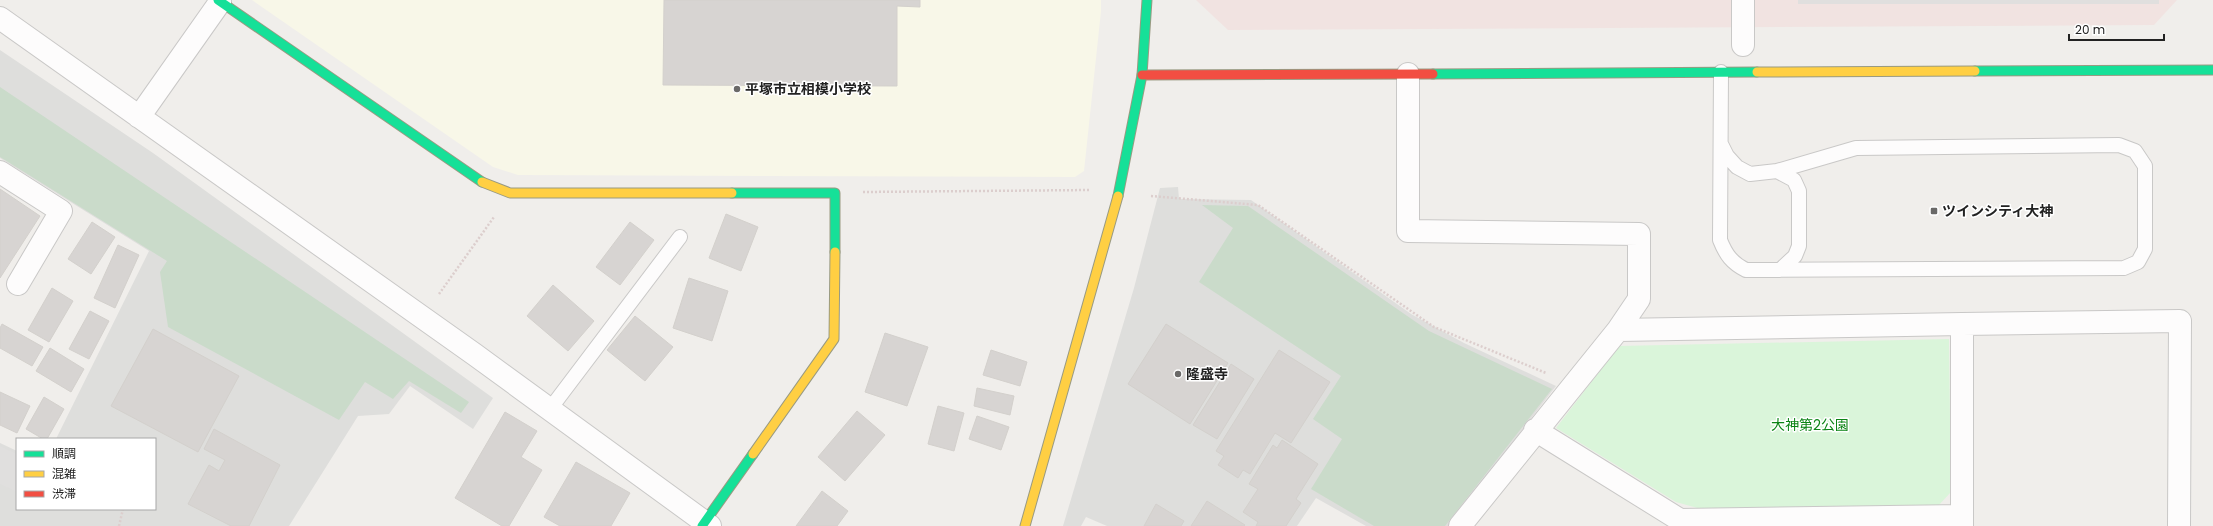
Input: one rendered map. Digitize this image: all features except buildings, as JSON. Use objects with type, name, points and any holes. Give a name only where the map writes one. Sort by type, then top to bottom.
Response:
[{"type":"street","points":[[1025,526],[1120,189],[1142,75],[1147,0]]},
{"type":"street","points":[[1743,0],[1743,45]]},
{"type":"street","points":[[0,18],[550,410],[706,525],[834,339],[835,193],[510,194],[481,182],[219,1],[139,117]]},
{"type":"street","points":[[1142,75],[2213,70]]},
{"type":"street","points":[[1408,74],[1408,231],[1639,234],[1639,299],[1618,330],[1535,430],[1460,526]]},
{"type":"street","points":[[0,172],[60,211],[18,284]]},
{"type":"street","points":[[1618,330],[2180,321],[2179,526]]},
{"type":"street","points":[[1535,430],[1680,520],[1962,521],[1962,324]]},
{"type":"lane","points":[[1721,72],[1720,240],[1725,253],[1734,264],[1746,270],[2124,268],[2138,262],[2145,249],[2145,166],[2135,151],[2119,145],[1856,148],[1777,170],[1750,174],[1737,167],[1727,156],[1721,144]]},
{"type":"lane","points":[[1777,170],[1794,180],[1799,191],[1799,246],[1795,256],[1780,270]]},
{"type":"lane","points":[[550,410],[680,237]]},
{"type":"path","points":[[835,193],[1120,189]]},
{"type":"path","points":[[421,318],[510,194]]},
{"type":"path","points":[[1150,196],[1258,205],[1434,327],[1573,384]]},
{"type":"path","points":[[119,526],[123,510]]},
{"type":"shaded area","name":"平塚市立相模小学校","points":[[252,0],[1101,0],[1084,171],[1075,177],[518,175],[493,167]]},
{"type":"shaded area","points":[[1196,0],[2177,0],[2154,25],[1228,30]]},
{"type":"shaded area","points":[[1798,0],[2159,0],[2159,4],[1798,4]]},
{"type":"shaded area","points":[[0,50],[153,153],[493,398],[473,429],[410,386],[389,414],[358,416],[289,526],[0,526],[0,443],[16,451],[16,510],[156,510],[156,438],[56,438],[149,251],[0,158]]},
{"type":"shaded area","points":[[1178,187],[1179,199],[1251,200],[1411,314],[1464,343],[1556,386],[1448,526],[1366,526],[1316,498],[1297,526],[1107,526],[1086,517],[1081,526],[1063,526],[1134,288],[1160,188]]},
{"type":"shaded area","points":[[0,446],[16,454],[16,492],[0,484]]},
{"type":"green space","points":[[0,87],[469,402],[461,413],[409,381],[393,399],[365,382],[339,420],[168,327],[160,272],[167,261],[0,157]]},
{"type":"green space","points":[[1202,205],[1248,206],[1429,331],[1552,389],[1445,526],[1374,526],[1311,489],[1342,439],[1313,419],[1341,376],[1199,282],[1233,228]]},
{"type":"green space","name":"大神第2公園","points":[[1949,339],[1951,492],[1938,506],[1701,509],[1676,502],[1556,428],[1619,346]]},
{"type":"traffic: fast","points":[[218,0],[482,182]]},
{"type":"traffic: fast","points":[[1118,196],[1142,75],[1147,0]]},
{"type":"traffic: fast","points":[[1975,71],[2213,70]]},
{"type":"traffic: fast","points":[[1433,74],[1757,72]]},
{"type":"traffic: fast","points":[[732,193],[835,193],[835,252]]},
{"type":"traffic: fast","points":[[702,526],[753,454]]},
{"type":"traffic: slow","points":[[1757,72],[1975,71]]},
{"type":"traffic: slow","points":[[482,182],[510,193],[732,193]]},
{"type":"traffic: slow","points":[[1025,526],[1118,196]]},
{"type":"traffic: slow","points":[[753,454],[834,339],[835,252]]},
{"type":"traffic: jam","points":[[1142,75],[1433,74]]},
{"type":"place","name":"平塚市立相模小学校","points":[[737,89]]},
{"type":"place","name":"ツインシティ大神","points":[[1934,211]]},
{"type":"place","name":"隆盛寺","points":[[1178,374]]}]
